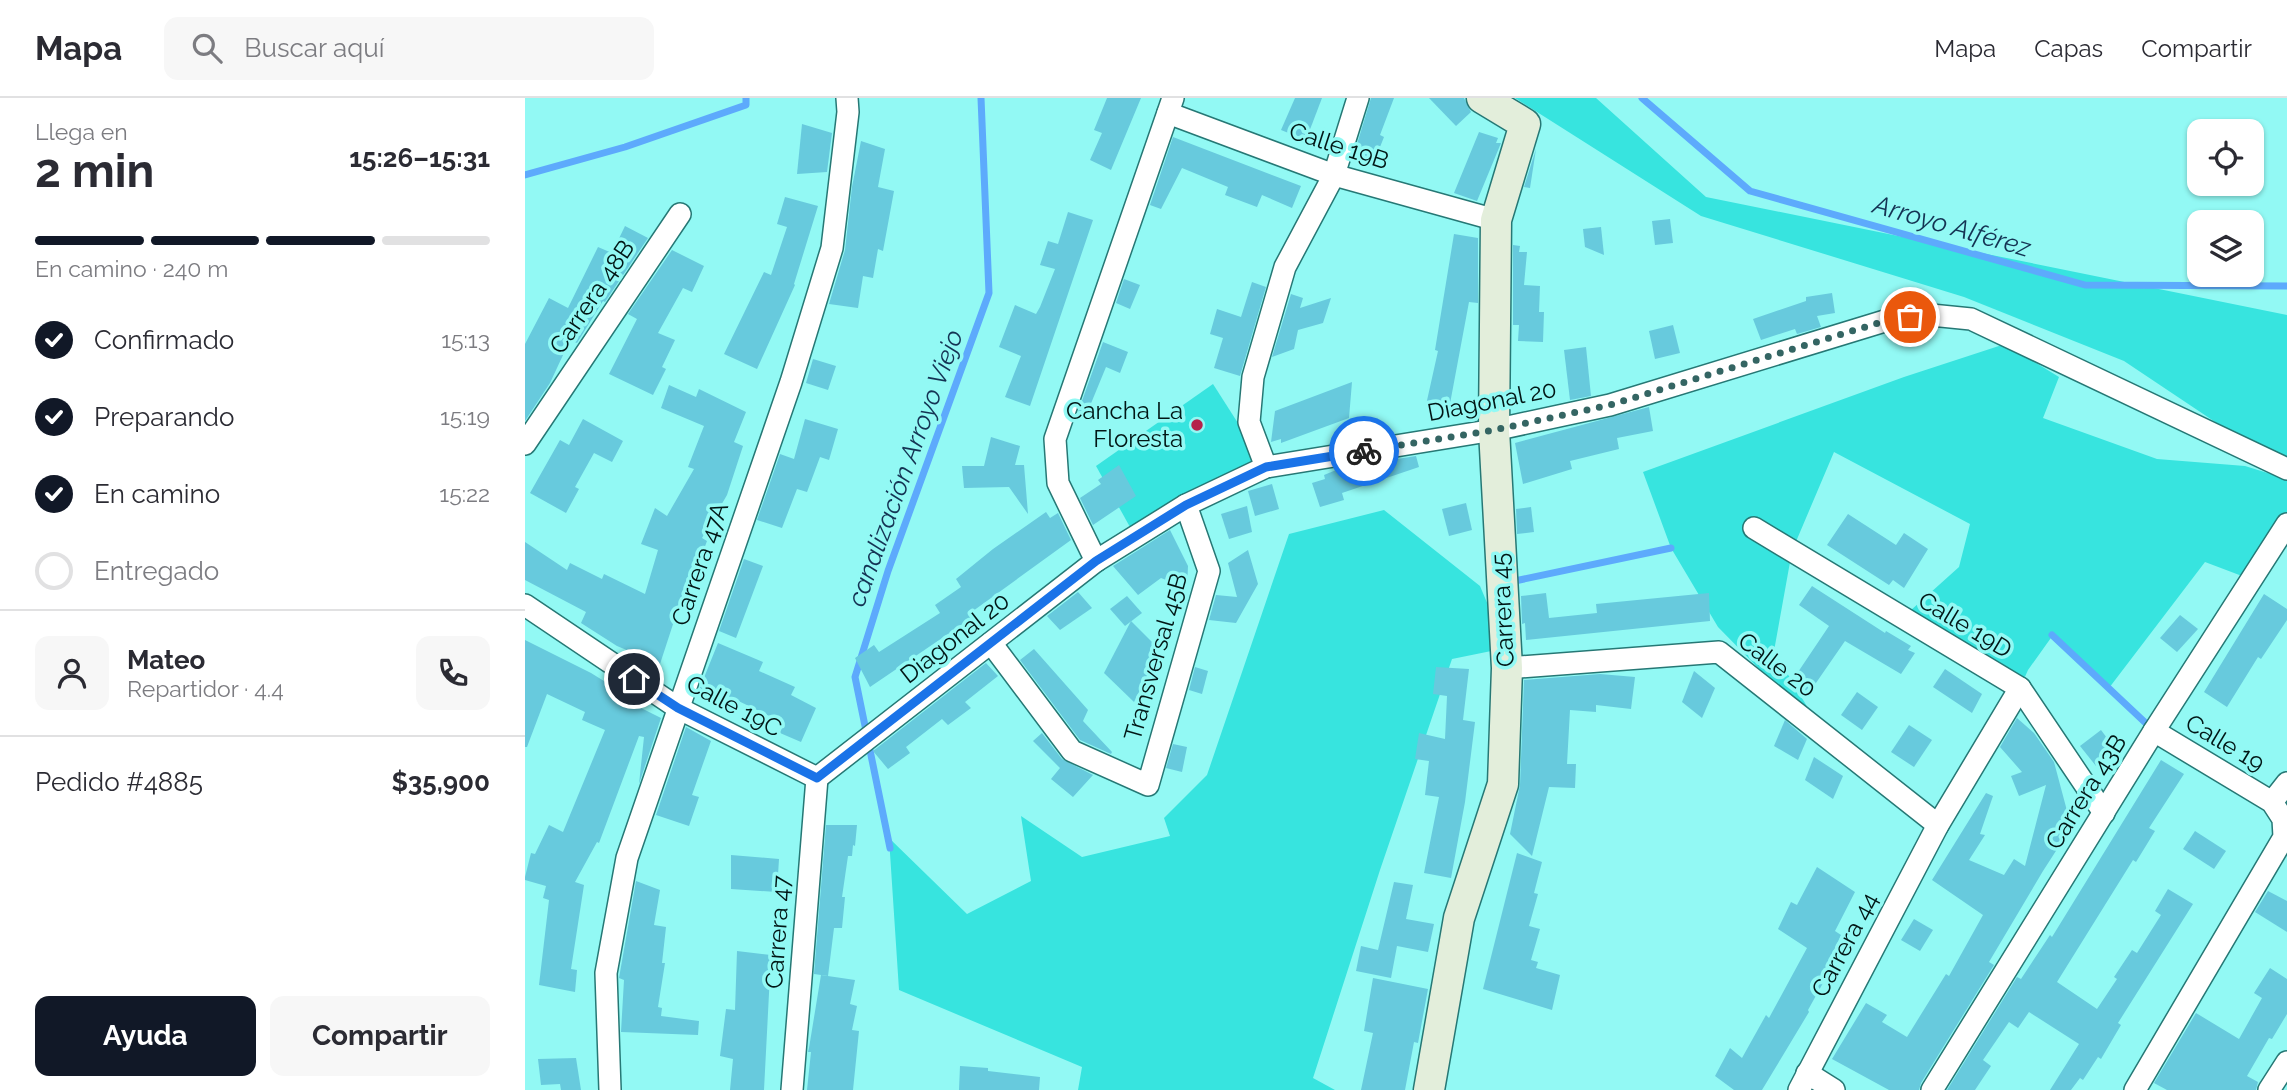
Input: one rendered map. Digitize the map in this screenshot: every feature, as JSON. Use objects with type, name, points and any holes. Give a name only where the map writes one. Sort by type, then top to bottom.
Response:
[{"type":"street","name":"Carrera 47A","points":[[610,1090],[606,973],[627,858],[791,382],[832,248],[848,112],[847,98]]},
{"type":"street","points":[[1266,467],[1249,422],[1253,377],[1285,267],[1334,175],[1359,98]]},
{"type":"street","name":"Carrera 45","points":[[1429,1090],[1459,918],[1503,784],[1507,668],[1494,430],[1496,220],[1525,124],[1482,98]]},
{"type":"street","points":[[1096,561],[1058,483],[1055,439],[1171,105]]},
{"type":"street","name":"Calle 19B","points":[[1171,105],[1334,175],[1496,220]]},
{"type":"street","name":"Carrera 48B","points":[[525,444],[680,214]]},
{"type":"street","name":"Diagonal 20","points":[[817,778],[1096,561],[1186,505],[1266,467],[1494,430],[1610,405],[1888,320],[1931,315],[1971,318],[2287,469]]},
{"type":"street","name":"Transversal 45B","points":[[991,643],[1072,751],[1148,785],[1209,571],[1186,505]]},
{"type":"street","name":"Carrera 43B","points":[[1932,1090],[2154,731],[2287,524]]},
{"type":"street","name":"Calle 19D","points":[[1754,528],[2019,688],[2104,813]]},
{"type":"street","name":"Calle 19C","points":[[525,606],[678,708],[817,778]]},
{"type":"street","name":"Calle 20","points":[[1507,668],[1719,652],[1938,825]]},
{"type":"street","name":"Carrera 44","points":[[1803,1082],[1938,825],[2019,688]]},
{"type":"street","name":"Calle 19","points":[[2135,1090],[2284,837],[2283,818],[2272,802],[2154,731]]},
{"type":"street","name":"Carrera 47","points":[[792,1090],[817,778]]},
{"type":"street","points":[[2272,802],[2287,783]]},
{"type":"street","points":[[2269,1090],[2287,1062]]},
{"type":"street","points":[[1803,1082],[1834,1090]]},
{"type":"shaded area","points":[[1515,98],[1596,98],[1706,197],[2287,315],[2287,470],[2124,361],[1964,297],[1701,216]]},
{"type":"shaded area","points":[[2005,344],[2059,377],[2043,418],[2157,459],[2245,466],[2287,479],[2287,517],[2242,576],[2205,562],[2109,688],[2053,635],[2028,670],[2020,688],[1910,611],[1959,567],[1970,524],[1834,452],[1792,551],[1774,651],[1824,735],[1718,627],[1671,548],[1643,472],[1904,377]]},
{"type":"shaded area","name":"Cancha La Floresta","points":[[1213,384],[1266,467],[1135,536],[1096,466]]},
{"type":"shaded area","points":[[1384,510],[1480,586],[1506,648],[1452,659],[1313,1078],[1335,1090],[1078,1090],[1082,1067],[899,990],[889,838],[967,914],[1031,881],[1021,816],[1082,857],[1170,836],[1164,818],[1207,775],[1289,534]]},
{"type":"building","points":[[1107,98],[1141,98],[1111,170],[1090,160],[1102,133],[1094,130]]},
{"type":"building","points":[[1295,98],[1322,98],[1306,140],[1281,130]]},
{"type":"building","points":[[1371,98],[1394,98],[1380,135],[1384,137],[1374,162],[1354,154]]},
{"type":"building","points":[[1429,98],[1464,98],[1471,112],[1456,126]]},
{"type":"building","points":[[802,124],[832,133],[827,172],[797,174]]},
{"type":"building","points":[[1479,132],[1498,138],[1496,143],[1501,143],[1477,201],[1454,193]]},
{"type":"building","points":[[1173,137],[1301,186],[1292,208],[1262,195],[1257,207],[1225,195],[1228,187],[1182,168],[1161,209],[1150,205]]},
{"type":"building","points":[[861,141],[885,149],[878,187],[894,191],[883,251],[878,249],[873,278],[863,276],[858,308],[829,304],[845,250],[852,187]]},
{"type":"building","points":[[1536,149],[1530,188],[1524,187]]},
{"type":"building","points":[[785,197],[818,206],[795,285],[757,369],[724,354],[764,272],[771,275],[787,227],[777,224]]},
{"type":"building","points":[[1068,212],[1093,220],[1030,406],[1005,397],[1021,356],[999,347],[1015,305],[1036,314],[1040,307],[1055,269],[1040,265],[1048,241],[1058,244]]},
{"type":"building","points":[[1670,219],[1673,243],[1655,245],[1652,221]]},
{"type":"building","points":[[625,226],[648,238],[577,343],[570,340],[550,383],[525,421],[525,344],[549,298],[568,308],[598,247],[612,253]]},
{"type":"building","points":[[1601,227],[1604,255],[1585,247],[1583,229]]},
{"type":"building","points":[[1454,234],[1478,238],[1478,303],[1469,302],[1449,409],[1426,405],[1438,351],[1435,350]]},
{"type":"building","points":[[1513,245],[1520,246],[1519,252],[1527,252],[1524,285],[1540,286],[1539,312],[1544,312],[1543,342],[1518,341],[1519,325],[1513,325]]},
{"type":"building","points":[[672,250],[704,266],[692,292],[683,288],[658,333],[675,340],[662,367],[666,369],[653,395],[609,374],[637,319],[628,314]]},
{"type":"building","points":[[1124,279],[1140,285],[1130,309],[1116,303]]},
{"type":"building","points":[[1252,282],[1266,287],[1240,376],[1214,368],[1223,338],[1210,334],[1217,309],[1241,317]]},
{"type":"building","points":[[1832,293],[1835,313],[1817,316],[1821,327],[1797,334],[1795,329],[1761,340],[1753,319],[1806,301],[1806,297]]},
{"type":"building","points":[[1291,294],[1303,298],[1300,308],[1331,298],[1323,323],[1298,330],[1294,349],[1272,357]]},
{"type":"building","points":[[1673,325],[1680,353],[1655,359],[1649,331]]},
{"type":"building","points":[[1103,342],[1128,352],[1120,373],[1106,367],[1085,418],[1077,415]]},
{"type":"building","points":[[1586,347],[1591,396],[1570,400],[1564,350]]},
{"type":"building","points":[[813,359],[836,366],[828,390],[806,383]]},
{"type":"building","points":[[1352,382],[1349,418],[1281,443],[1281,439],[1271,442],[1275,411]]},
{"type":"building","points":[[669,385],[696,397],[699,389],[746,412],[734,442],[743,446],[727,495],[702,538],[707,541],[698,565],[693,563],[660,664],[617,646],[581,623],[586,612],[525,580],[525,542],[567,570],[570,563],[602,579],[604,574],[645,594],[658,550],[641,544],[655,508],[667,516],[694,469],[688,467],[704,426],[661,408]]},
{"type":"building","points":[[1649,407],[1653,431],[1617,438],[1619,449],[1570,461],[1572,469],[1523,484],[1515,443]]},
{"type":"building","points":[[583,419],[623,441],[612,462],[594,453],[575,487],[579,489],[566,513],[530,493],[560,440],[569,445]]},
{"type":"building","points":[[805,419],[838,429],[829,460],[820,457],[807,492],[797,489],[782,528],[757,520],[780,454],[794,459]]},
{"type":"building","points":[[991,437],[1020,446],[1015,465],[1024,465],[1028,514],[1009,487],[964,488],[962,466],[984,466]]},
{"type":"building","points":[[1416,456],[1419,467],[1342,493],[1344,500],[1320,507],[1312,483],[1325,479],[1324,475],[1341,468]]},
{"type":"building","points":[[1119,465],[1136,496],[1093,525],[1080,498],[1101,484],[1098,480]]},
{"type":"building","points":[[1272,484],[1279,509],[1255,516],[1248,491]]},
{"type":"building","points":[[1466,503],[1472,530],[1449,536],[1442,509]]},
{"type":"building","points":[[1247,506],[1252,532],[1229,539],[1221,514]]},
{"type":"building","points":[[1531,507],[1534,532],[1517,534],[1516,509]]},
{"type":"building","points":[[1046,512],[1050,518],[1058,513],[1071,540],[973,611],[976,615],[870,687],[855,658],[874,645],[879,652],[940,613],[935,605],[961,587],[956,579]]},
{"type":"building","points":[[1848,514],[1896,545],[1904,533],[1928,549],[1904,588],[1893,580],[1889,585],[1827,545]]},
{"type":"building","points":[[1170,530],[1188,566],[1187,588],[1161,578],[1138,595],[1113,566]]},
{"type":"building","points":[[1248,550],[1258,584],[1236,623],[1209,620],[1216,595],[1237,597],[1228,563]]},
{"type":"building","points":[[744,559],[763,566],[736,638],[719,631]]},
{"type":"building","points":[[1812,586],[1885,633],[1886,631],[1911,646],[1908,650],[1915,653],[1901,674],[1845,641],[1809,693],[1792,681],[1829,626],[1799,605]]},
{"type":"building","points":[[1078,592],[1092,608],[1060,630],[1047,616]]},
{"type":"building","points":[[1546,593],[1549,618],[1597,613],[1596,604],[1709,593],[1710,621],[1526,640],[1525,623],[1522,624],[1521,596]]},
{"type":"building","points":[[2264,594],[2287,609],[2287,620],[2261,659],[2258,657],[2227,707],[2204,692]]},
{"type":"building","points":[[1127,596],[1142,613],[1125,626],[1110,609]]},
{"type":"building","points":[[2180,615],[2198,629],[2177,652],[2160,638]]},
{"type":"building","points":[[1131,621],[1160,650],[1134,702],[1104,673]]},
{"type":"building","points":[[525,640],[591,673],[612,686],[609,692],[661,718],[639,784],[644,737],[639,736],[599,843],[597,842],[575,882],[584,885],[571,969],[577,970],[575,992],[539,985],[549,900],[543,898],[546,886],[525,880],[525,877],[531,853],[535,854],[549,825],[563,832],[605,730],[582,720],[585,712],[547,694],[525,747]]},
{"type":"building","points":[[718,643],[763,662],[759,671],[795,687],[791,695],[816,708],[801,742],[780,733],[784,723],[728,696],[724,706],[697,695]]},
{"type":"building","points":[[1034,649],[1088,710],[1083,721],[1111,754],[1080,740],[1020,660]]},
{"type":"building","points":[[986,663],[998,676],[965,702],[971,708],[948,725],[942,719],[906,747],[910,753],[888,769],[873,751]]},
{"type":"building","points":[[1195,667],[1208,671],[1202,694],[1189,690]]},
{"type":"building","points":[[1436,667],[1469,669],[1463,720],[1475,722],[1465,802],[1451,878],[1424,873],[1439,797],[1425,795],[1429,761],[1415,759],[1419,733],[1445,739],[1447,696],[1433,694]]},
{"type":"building","points":[[1945,669],[1982,694],[1972,713],[1933,687]]},
{"type":"building","points":[[1694,671],[1715,688],[1702,718],[1682,702]]},
{"type":"building","points":[[1600,674],[1635,677],[1631,709],[1596,705],[1596,712],[1570,710],[1567,764],[1576,764],[1575,788],[1549,787],[1532,856],[1510,834],[1520,785],[1524,680]]},
{"type":"building","points":[[1857,692],[1878,707],[1862,730],[1841,715]]},
{"type":"building","points":[[2017,718],[2034,733],[2054,762],[2070,822],[2066,840],[2063,840],[2043,871],[1989,962],[1994,965],[1919,1090],[1889,1090],[1832,1059],[1866,1003],[1887,1015],[1882,1022],[1907,1037],[1946,974],[1949,976],[1983,915],[1932,880],[1986,793],[1993,796],[1980,834],[1985,835],[1969,860],[2004,875],[2014,859],[2025,866],[2046,785],[2019,796],[2011,776],[2022,772],[2000,747]]},
{"type":"building","points":[[1785,720],[1807,739],[1798,760],[1774,746]]},
{"type":"building","points":[[1909,725],[1932,740],[1914,767],[1891,752]]},
{"type":"building","points":[[686,727],[711,741],[692,795],[699,797],[689,826],[656,815]]},
{"type":"building","points":[[2101,730],[2116,750],[2096,766],[2080,746]]},
{"type":"building","points":[[1042,733],[1062,759],[1093,775],[1073,797],[1051,779],[1060,768],[1033,741]]},
{"type":"building","points":[[1173,744],[1187,747],[1182,772],[1166,768]]},
{"type":"building","points":[[1814,757],[1843,776],[1833,799],[1805,780]]},
{"type":"building","points":[[2161,760],[2184,774],[2149,828],[2155,831],[2136,862],[2133,860],[2057,982],[2097,1009],[2132,950],[2137,953],[2161,915],[2155,911],[2168,889],[2193,904],[2118,1023],[2121,1025],[2101,1059],[2098,1057],[2083,1080],[2080,1078],[2071,1090],[2050,1090],[2079,1044],[2029,1012],[2018,1028],[2009,1022],[1983,1060],[1991,1066],[1975,1090],[1947,1090],[2017,977],[2021,979],[2050,935],[2052,937]]},
{"type":"building","points":[[826,825],[857,825],[855,846],[853,845],[852,856],[848,856],[842,897],[845,897],[842,928],[834,928],[828,976],[814,974]]},
{"type":"building","points":[[2195,831],[2226,851],[2214,869],[2183,849]]},
{"type":"building","points":[[1517,853],[1542,862],[1534,893],[1538,894],[1529,926],[1540,929],[1531,960],[1538,962],[1536,968],[1560,975],[1552,1010],[1483,989]]},
{"type":"building","points":[[731,855],[779,859],[777,892],[731,889]]},
{"type":"building","points":[[1817,867],[1855,892],[1835,931],[1841,935],[1820,980],[1823,983],[1809,1012],[1762,1090],[1734,1090],[1715,1076],[1730,1048],[1742,1058],[1766,1015],[1769,1018],[1807,948],[1778,929],[1791,902],[1797,905]]},
{"type":"building","points":[[636,881],[660,890],[654,925],[666,927],[662,963],[665,963],[658,1007],[662,1008],[661,1016],[699,1021],[698,1035],[621,1032],[624,980],[619,978]]},
{"type":"building","points":[[1394,882],[1413,885],[1406,919],[1434,924],[1428,952],[1397,946],[1391,978],[1356,971],[1361,946],[1378,950]]},
{"type":"building","points":[[2268,891],[2287,901],[2287,932],[2255,912]]},
{"type":"building","points":[[1914,919],[1933,930],[1920,951],[1901,940]]},
{"type":"building","points":[[737,951],[771,955],[764,1090],[730,1090],[733,1059],[720,1056],[726,1009],[735,1010]]},
{"type":"building","points":[[2270,968],[2287,979],[2287,1014],[2272,1039],[2269,1038],[2247,1076],[2258,1082],[2256,1090],[2167,1090],[2154,1083],[2196,1013],[2239,1039],[2262,998],[2254,993]]},
{"type":"building","points":[[821,975],[855,980],[850,1004],[857,1006],[852,1030],[859,1031],[853,1090],[807,1090],[811,1052],[808,1052]]},
{"type":"building","points":[[1373,978],[1428,989],[1418,1043],[1414,1042],[1405,1090],[1361,1090],[1373,1033],[1364,1031]]},
{"type":"building","points":[[576,1058],[581,1090],[561,1090],[560,1084],[541,1085],[538,1059]]},
{"type":"building","points":[[960,1066],[1040,1077],[1039,1090],[959,1090]]},
{"type":"waterway","name":"canalización Arroyo Viejo","points":[[525,175],[625,147],[746,105],[746,98]]},
{"type":"waterway","name":"canalización Arroyo Viejo","points":[[890,848],[855,677],[888,571],[989,293],[981,98]]},
{"type":"waterway","name":"Arroyo Alférez","points":[[1642,98],[1750,191],[2085,285],[2287,286]]},
{"type":"waterway","points":[[1510,582],[1671,548]]},
{"type":"waterway","points":[[2052,635],[2151,728]]},
{"type":"way so far","points":[[1364,451],[1494,430],[1610,405],[1888,320],[1910,317]]},
{"type":"place","name":"Cancha La Floresta","points":[[1197,425]]},
{"type":"route","points":[[634,679],[678,708],[817,778],[1096,561],[1186,505],[1266,467],[1364,451]]}]
